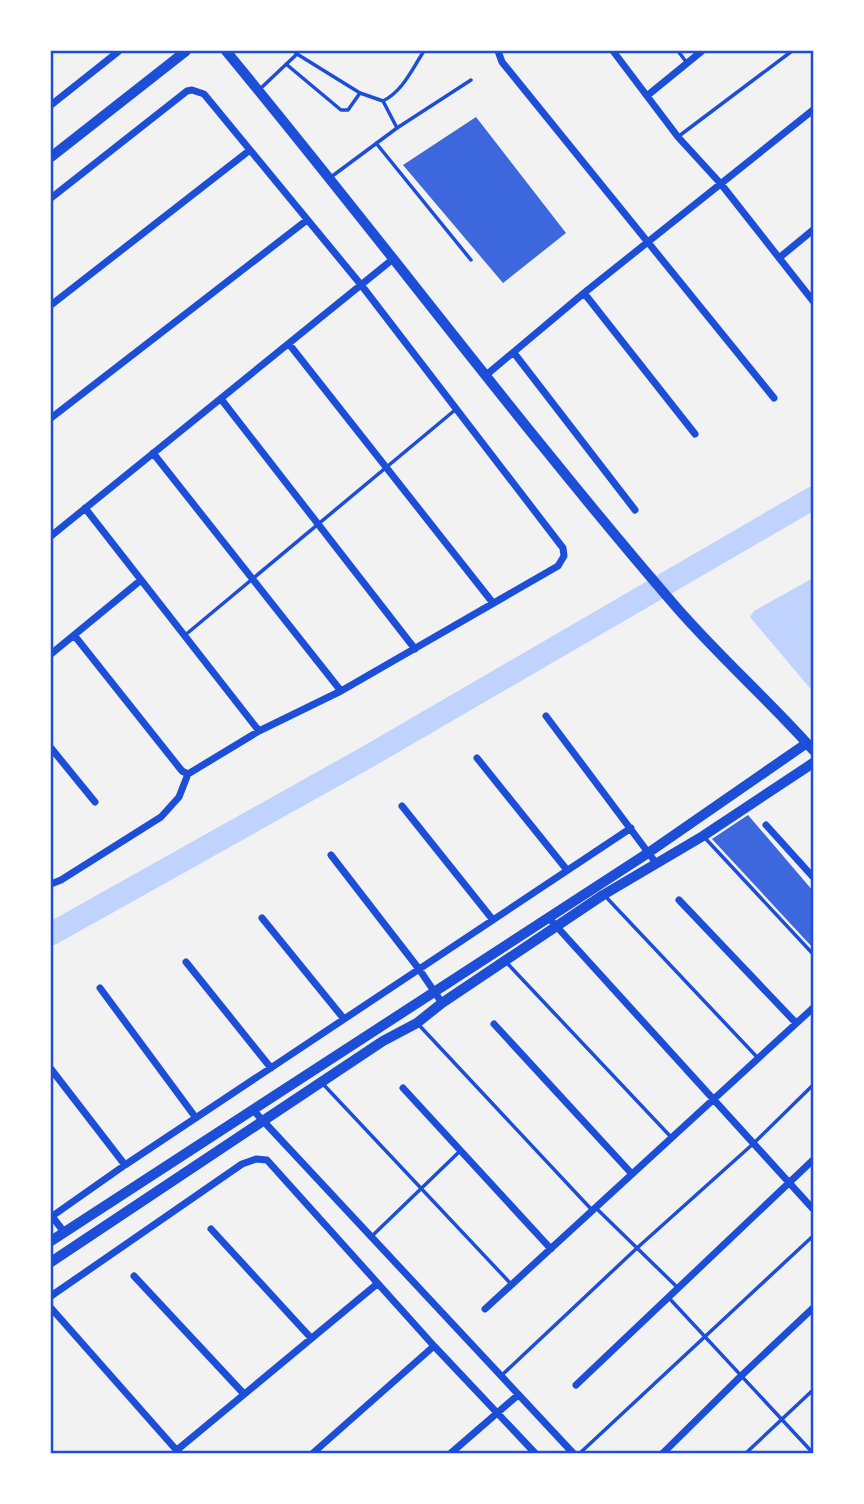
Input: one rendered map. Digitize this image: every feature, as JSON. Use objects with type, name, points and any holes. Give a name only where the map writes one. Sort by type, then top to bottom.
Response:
[{"type":"street","points":[[51,105],[118,51]]},
{"type":"street","points":[[51,157],[186,51]]},
{"type":"street","points":[[51,1241],[810,747],[673,605],[485,376],[226,51]]},
{"type":"street","points":[[498,51],[502,62],[774,398]]},
{"type":"street","points":[[614,51],[678,137],[721,184],[813,301]]},
{"type":"street","points":[[648,95],[702,51]]},
{"type":"street","points":[[51,198],[187,91],[204,94],[362,286],[563,548],[564,556],[558,566],[415,649],[341,691],[259,731],[188,774],[179,797],[161,817],[51,884]]},
{"type":"street","points":[[485,376],[584,293],[813,110]]},
{"type":"street","points":[[51,305],[250,150]]},
{"type":"street","points":[[51,418],[307,220]]},
{"type":"street","points":[[779,258],[813,230]]},
{"type":"street","points":[[51,536],[393,259]]},
{"type":"street","points":[[584,293],[695,435]]},
{"type":"street","points":[[289,344],[493,603]]},
{"type":"street","points":[[514,353],[635,510]]},
{"type":"street","points":[[221,399],[415,649]]},
{"type":"street","points":[[153,453],[341,691]]},
{"type":"street","points":[[85,508],[259,731]]},
{"type":"street","points":[[51,654],[141,580]]},
{"type":"street","points":[[74,635],[182,771],[188,774]]},
{"type":"street","points":[[546,716],[656,863]]},
{"type":"street","points":[[51,748],[95,802]]},
{"type":"street","points":[[477,758],[567,870]]},
{"type":"street","points":[[51,1262],[383,1041],[417,1023],[442,1003],[603,895],[703,836],[813,763]]},
{"type":"street","points":[[402,806],[493,920]]},
{"type":"street","points":[[766,825],[813,877]]},
{"type":"street","points":[[64,1232],[51,1216],[631,828]]},
{"type":"street","points":[[331,855],[442,1003]]},
{"type":"street","points":[[679,900],[796,1023]]},
{"type":"street","points":[[548,916],[555,927],[715,1098],[813,1209]]},
{"type":"street","points":[[262,918],[344,1019]]},
{"type":"street","points":[[186,962],[271,1068]]},
{"type":"street","points":[[100,988],[196,1118]]},
{"type":"street","points":[[485,1309],[813,1008]]},
{"type":"street","points":[[494,1024],[632,1174]]},
{"type":"street","points":[[51,1069],[125,1165]]},
{"type":"street","points":[[403,1088],[551,1249]]},
{"type":"street","points":[[253,1110],[573,1453]]},
{"type":"street","points":[[51,1296],[242,1164],[267,1160],[377,1284],[535,1453]]},
{"type":"street","points":[[576,1385],[813,1160]]},
{"type":"street","points":[[211,1229],[311,1338]]},
{"type":"street","points":[[134,1276],[244,1394]]},
{"type":"street","points":[[51,1308],[178,1452],[377,1284]]},
{"type":"street","points":[[663,1453],[813,1308]]},
{"type":"street","points":[[313,1453],[434,1346]]},
{"type":"street","points":[[451,1453],[518,1395]]},
{"type":"lane","points":[[383,101],[393,96],[424,51]]},
{"type":"lane","points":[[678,51],[688,63]]},
{"type":"lane","points":[[678,137],[792,51]]},
{"type":"lane","points":[[258,90],[296,52],[360,93],[383,101],[397,128]]},
{"type":"lane","points":[[286,64],[341,110],[348,110],[360,93]]},
{"type":"lane","points":[[329,178],[397,128],[471,80]]},
{"type":"lane","points":[[376,143],[471,260]]},
{"type":"lane","points":[[184,636],[457,409]]},
{"type":"lane","points":[[703,836],[813,954]]},
{"type":"lane","points":[[603,895],[758,1058]]},
{"type":"lane","points":[[505,960],[671,1138]]},
{"type":"lane","points":[[417,1023],[594,1209],[678,1289]]},
{"type":"lane","points":[[321,1082],[512,1285]]},
{"type":"lane","points":[[501,1376],[813,1086]]},
{"type":"lane","points":[[371,1237],[461,1150]]},
{"type":"lane","points":[[580,1453],[813,1236]]},
{"type":"lane","points":[[668,1298],[813,1453]]},
{"type":"lane","points":[[746,1453],[813,1390]]},
{"type":"water","points":[[813,578],[813,692],[750,617],[754,611]]},
{"type":"building","points":[[476,117],[566,233],[503,283],[403,165]]},
{"type":"building","points":[[748,815],[813,891],[813,948],[712,839]]},
{"type":"waterway","points":[[51,934],[369,756],[813,498]]}]
